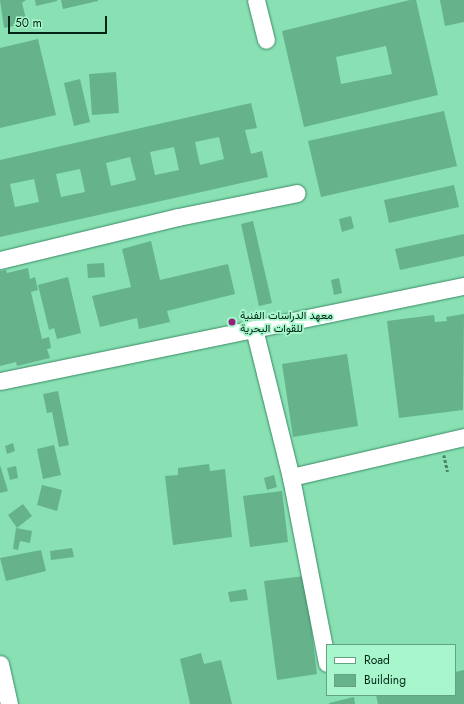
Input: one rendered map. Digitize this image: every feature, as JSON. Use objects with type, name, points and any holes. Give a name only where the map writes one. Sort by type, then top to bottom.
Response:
[{"type":"street","points":[[256,0],[266,40]]},
{"type":"street","points":[[0,260],[178,217],[297,194]]},
{"type":"street","points":[[0,381],[464,286]]},
{"type":"street","points":[[254,329],[291,477],[326,658]]},
{"type":"street","points":[[291,477],[464,437]]},
{"type":"street","points":[[0,664],[9,704]]},
{"type":"shaded area","name":"معهد الدراسات الفنية للقوات البحرية","points":[[0,0],[464,0],[464,704],[0,704]]},
{"type":"building","points":[[0,0],[26,0],[22,3],[27,23],[4,28]]},
{"type":"building","points":[[35,0],[57,0],[57,1],[36,6]]},
{"type":"building","points":[[61,0],[98,0],[98,1],[63,9]]},
{"type":"building","points":[[410,0],[416,0],[438,95],[304,127],[282,31]],"holes":[[[386,46],[392,74],[341,84],[336,57]]]},
{"type":"building","points":[[440,0],[464,0],[464,22],[445,26]]},
{"type":"building","points":[[38,39],[56,115],[0,128],[0,48]]},
{"type":"building","points":[[116,72],[119,113],[92,115],[89,74]]},
{"type":"building","points":[[80,79],[90,122],[74,126],[64,83]]},
{"type":"building","points":[[251,103],[257,128],[245,130],[251,154],[262,151],[268,177],[0,237],[0,160]],"holes":[[[219,137],[224,159],[200,165],[195,142]],[[174,147],[179,170],[155,175],[150,152]],[[130,157],[136,180],[111,186],[106,163]],[[80,169],[85,192],[61,197],[56,174]],[[34,179],[39,202],[15,207],[10,184]]]},
{"type":"building","points":[[444,111],[457,166],[321,197],[308,141]]},
{"type":"building","points":[[454,185],[459,207],[389,223],[384,200]]},
{"type":"building","points":[[351,216],[354,228],[342,232],[339,219]]},
{"type":"building","points":[[253,221],[272,303],[259,306],[241,224]]},
{"type":"building","points":[[464,234],[464,256],[400,270],[395,249]]},
{"type":"building","points":[[151,241],[160,280],[228,264],[235,294],[167,311],[170,322],[139,329],[137,318],[100,327],[92,296],[131,287],[122,249]]},
{"type":"building","points":[[104,263],[105,277],[88,278],[87,264]]},
{"type":"building","points":[[28,268],[30,279],[35,277],[38,290],[31,292],[42,339],[49,337],[51,348],[47,349],[50,358],[17,366],[16,362],[0,366],[0,271],[6,270],[7,273]]},
{"type":"building","points":[[68,277],[81,333],[57,339],[54,328],[49,330],[38,285]]},
{"type":"building","points":[[339,278],[342,293],[334,295],[331,280]]},
{"type":"building","points":[[464,314],[463,410],[399,418],[387,321],[434,315],[435,322],[447,321],[446,317]]},
{"type":"building","points":[[347,354],[358,426],[293,437],[282,364]]},
{"type":"building","points":[[58,391],[69,445],[59,447],[52,412],[47,413],[43,394]]},
{"type":"building","points":[[13,443],[15,451],[7,454],[5,446]]},
{"type":"building","points":[[54,445],[61,475],[43,479],[37,449]]},
{"type":"building","points":[[209,464],[210,471],[225,469],[232,537],[173,545],[165,476],[178,475],[178,468]]},
{"type":"building","points":[[0,465],[8,491],[0,493]]},
{"type":"building","points":[[16,466],[18,478],[10,480],[7,468]]},
{"type":"building","points":[[274,475],[277,487],[267,490],[264,478]]},
{"type":"building","points":[[42,485],[62,490],[57,511],[37,505]]},
{"type":"building","points":[[282,491],[288,542],[250,547],[243,496]]},
{"type":"building","points":[[23,504],[32,516],[17,528],[8,515]]},
{"type":"building","points":[[16,528],[32,531],[30,543],[20,541],[18,550],[13,549]]},
{"type":"building","points":[[72,548],[74,557],[51,560],[50,551]]},
{"type":"building","points":[[41,550],[46,571],[6,581],[0,558]]},
{"type":"building","points":[[305,576],[317,674],[277,680],[264,581]]},
{"type":"building","points":[[246,589],[248,600],[230,602],[228,592]]},
{"type":"building","points":[[201,653],[204,664],[221,660],[232,704],[190,704],[180,659]]},
{"type":"building","points":[[464,670],[464,704],[378,704],[376,696],[456,696],[456,672]]},
{"type":"building","points":[[354,697],[355,704],[329,704],[329,703]]},
{"type":"place","name":"معهد الدراسات الفنية للقوات البحرية","points":[[232,322]]}]
